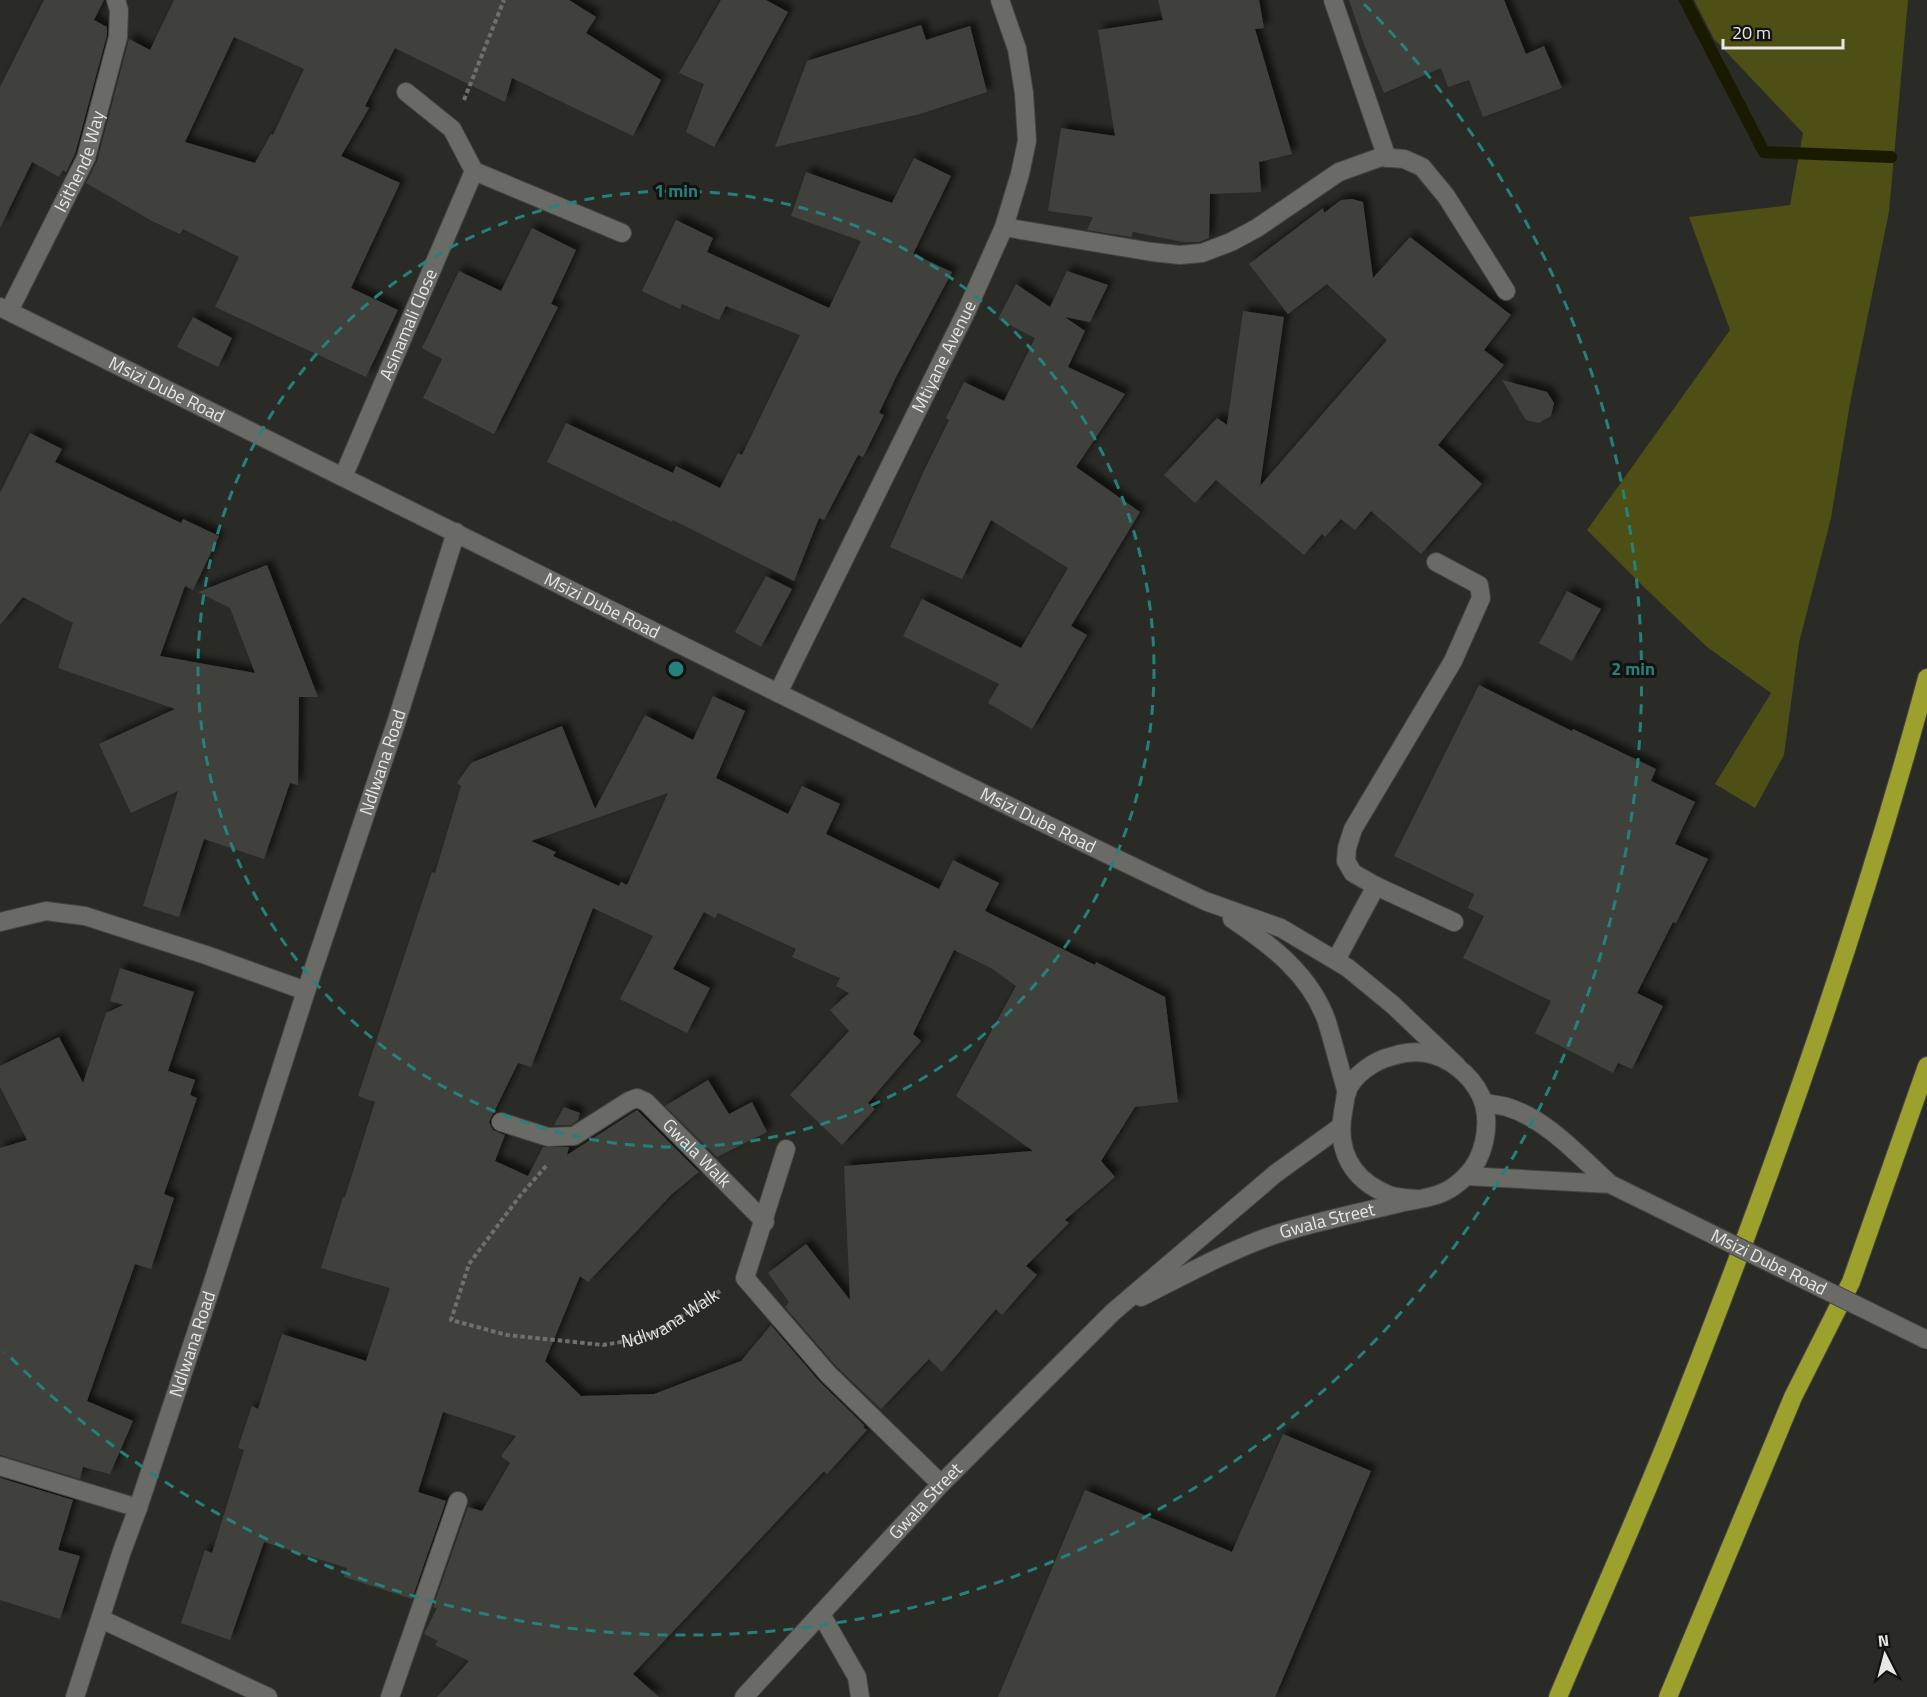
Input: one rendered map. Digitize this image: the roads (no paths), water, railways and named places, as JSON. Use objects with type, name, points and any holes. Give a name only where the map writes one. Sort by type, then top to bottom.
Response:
[{"type":"highway","points":[[1558,1697],[1672,1429],[1763,1195],[1830,1004],[1894,801],[1927,678]]},
{"type":"highway","points":[[1668,1697],[1793,1397],[1851,1282],[1927,1066]]},
{"type":"street","name":"Isithende Way","points":[[4,309],[86,158],[118,37],[119,10],[116,0]]},
{"type":"street","name":"Mtiyane Avenue","points":[[778,693],[967,310],[1004,227],[1027,141],[1024,93],[1017,49],[1000,0]]},
{"type":"street","points":[[1333,0],[1387,158]]},
{"type":"street","points":[[406,92],[452,129],[474,171],[622,233]]},
{"type":"street","points":[[1004,227],[1152,252],[1180,255],[1202,253],[1231,242],[1257,228],[1339,172],[1381,157],[1404,159],[1422,167],[1446,196],[1506,291]]},
{"type":"street","name":"Asinamali Close","points":[[343,477],[474,171]]},
{"type":"street","name":"Msizi Dube Road","points":[[4,309],[778,693],[1205,901],[1281,928],[1336,960],[1393,1005],[1457,1066]]},
{"type":"street","name":"Ndlwana Road","points":[[75,1697],[397,720],[456,532]]},
{"type":"street","points":[[1436,562],[1479,585],[1481,598],[1453,661],[1353,829],[1347,848],[1346,861],[1353,873],[1376,886],[1454,922]]},
{"type":"street","points":[[1336,960],[1376,886]]},
{"type":"street","name":"Msizi Dube Road","points":[[1205,901],[1266,942],[1303,978],[1317,1000],[1326,1021],[1347,1093]]},
{"type":"street","points":[[0,922],[46,911],[85,916],[206,955],[306,991]]},
{"type":"street","points":[[1406,1052],[1433,1055],[1457,1066],[1473,1083],[1484,1103],[1487,1129],[1481,1154],[1466,1176],[1444,1192],[1416,1199],[1391,1196],[1368,1184],[1351,1166],[1341,1142],[1340,1127],[1347,1093],[1359,1075],[1380,1059],[1406,1052]]},
{"type":"street","name":"Gwala Walk","points":[[501,1122],[548,1137],[574,1136],[637,1098],[646,1102],[765,1222]]},
{"type":"street","name":"Msizi Dube Road","points":[[1484,1103],[1506,1106],[1552,1132],[1610,1184],[1927,1340]]},
{"type":"street","name":"Gwala Street","points":[[744,1697],[941,1484],[1113,1312],[1275,1174],[1340,1127]]},
{"type":"street","points":[[786,1149],[765,1222],[745,1278],[828,1374],[941,1484]]},
{"type":"street","name":"Msizi Dube Road","points":[[1466,1176],[1610,1184]]},
{"type":"street","name":"Gwala Street","points":[[1113,1312],[1224,1254],[1271,1236],[1416,1199]]},
{"type":"street","points":[[0,1466],[138,1508]]},
{"type":"street","points":[[390,1697],[458,1501]]},
{"type":"street","points":[[821,1614],[856,1677],[861,1697]]},
{"type":"street","points":[[100,1619],[268,1697]]},
{"type":"waterway","points":[[1685,0],[1764,152],[1891,157]]}]
